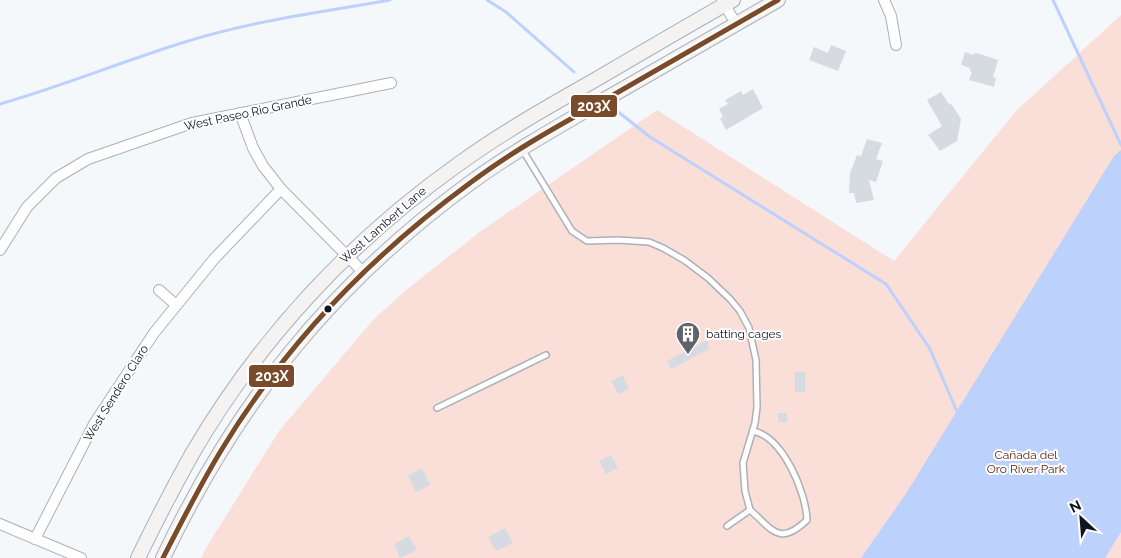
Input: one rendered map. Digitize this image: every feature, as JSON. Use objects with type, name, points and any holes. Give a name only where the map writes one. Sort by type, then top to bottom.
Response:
[{"type":"main road","name":"West Lambert Lane","points":[[163,558],[212,464],[254,399],[296,344],[363,272],[431,213],[471,182],[522,148],[778,0]]},
{"type":"main road","name":"West Lambert Lane","points":[[138,558],[193,453],[236,386],[288,319],[347,256],[393,214],[458,164],[503,134],[726,2]]},
{"type":"street","points":[[884,0],[891,16],[896,45]]},
{"type":"street","points":[[726,2],[736,24]]},
{"type":"street","name":"West Paseo Rio Grande","points":[[0,249],[27,207],[56,178],[88,159],[192,123],[391,83]]},
{"type":"street","points":[[240,113],[257,157],[281,189],[363,272]]},
{"type":"street","name":"West Sendero Claro","points":[[35,539],[94,424],[154,333],[214,259],[281,189]]},
{"type":"street","points":[[159,290],[176,304]]},
{"type":"street","points":[[0,524],[81,558]]},
{"type":"lane","points":[[522,148],[572,231],[587,241],[649,242],[663,248],[684,260],[708,278],[730,298],[740,311],[749,328],[756,360],[757,407],[753,431],[743,463],[744,491],[750,510],[773,532],[781,534],[799,527],[807,520],[807,508],[802,492],[778,446],[753,431]]},
{"type":"lane","points":[[437,408],[546,355]]},
{"type":"lane","points":[[727,526],[750,510]]},
{"type":"green space","points":[[1121,15],[1121,558],[201,558],[279,431],[373,320],[406,290],[481,231],[657,110],[894,261],[1016,111]]},
{"type":"water","name":"Cañada del Oro River Park","points":[[1121,150],[1121,532],[1105,558],[861,558],[907,492],[1114,156]]},
{"type":"building","points":[[831,45],[846,51],[838,71],[809,60],[814,47],[828,53]]},
{"type":"building","points":[[965,52],[974,55],[975,53],[980,54],[998,60],[993,77],[996,78],[994,87],[969,80],[972,72],[970,68],[961,65]]},
{"type":"building","points":[[753,89],[763,108],[726,130],[720,118],[723,117],[719,109],[728,104],[725,100],[741,91],[743,95]]},
{"type":"building","points":[[941,92],[961,119],[957,141],[940,151],[928,135],[942,126],[927,100]]},
{"type":"building","points":[[867,139],[882,143],[876,159],[883,161],[876,182],[869,180],[874,200],[856,203],[854,193],[849,193],[850,173],[857,155],[861,156]]},
{"type":"building","name":"batting cages","points":[[707,340],[709,349],[671,369],[667,361]]},
{"type":"building","points":[[795,372],[805,372],[805,392],[795,392]]},
{"type":"building","points":[[623,375],[629,389],[618,394],[611,381]]},
{"type":"building","points":[[778,413],[787,413],[787,422],[778,422]]},
{"type":"building","points":[[611,455],[618,468],[606,474],[599,461]]},
{"type":"building","points":[[422,468],[430,485],[416,492],[408,476]]},
{"type":"building","points":[[505,528],[513,543],[496,551],[488,537]]},
{"type":"building","points":[[409,536],[417,550],[400,558],[394,544]]},
{"type":"waterway","points":[[0,104],[162,49],[235,28],[390,0]]},
{"type":"waterway","points":[[487,0],[506,12],[574,72]]},
{"type":"waterway","points":[[1053,0],[1121,145]]},
{"type":"waterway","points":[[617,111],[650,137],[886,284],[930,349],[958,414]]},
{"type":"transit line","name":"203X","points":[[163,558],[222,449],[274,374],[302,338],[333,304],[399,240],[470,183],[518,150],[778,0]]},
{"type":"place","name":"batting cages","points":[[688,355]]}]
